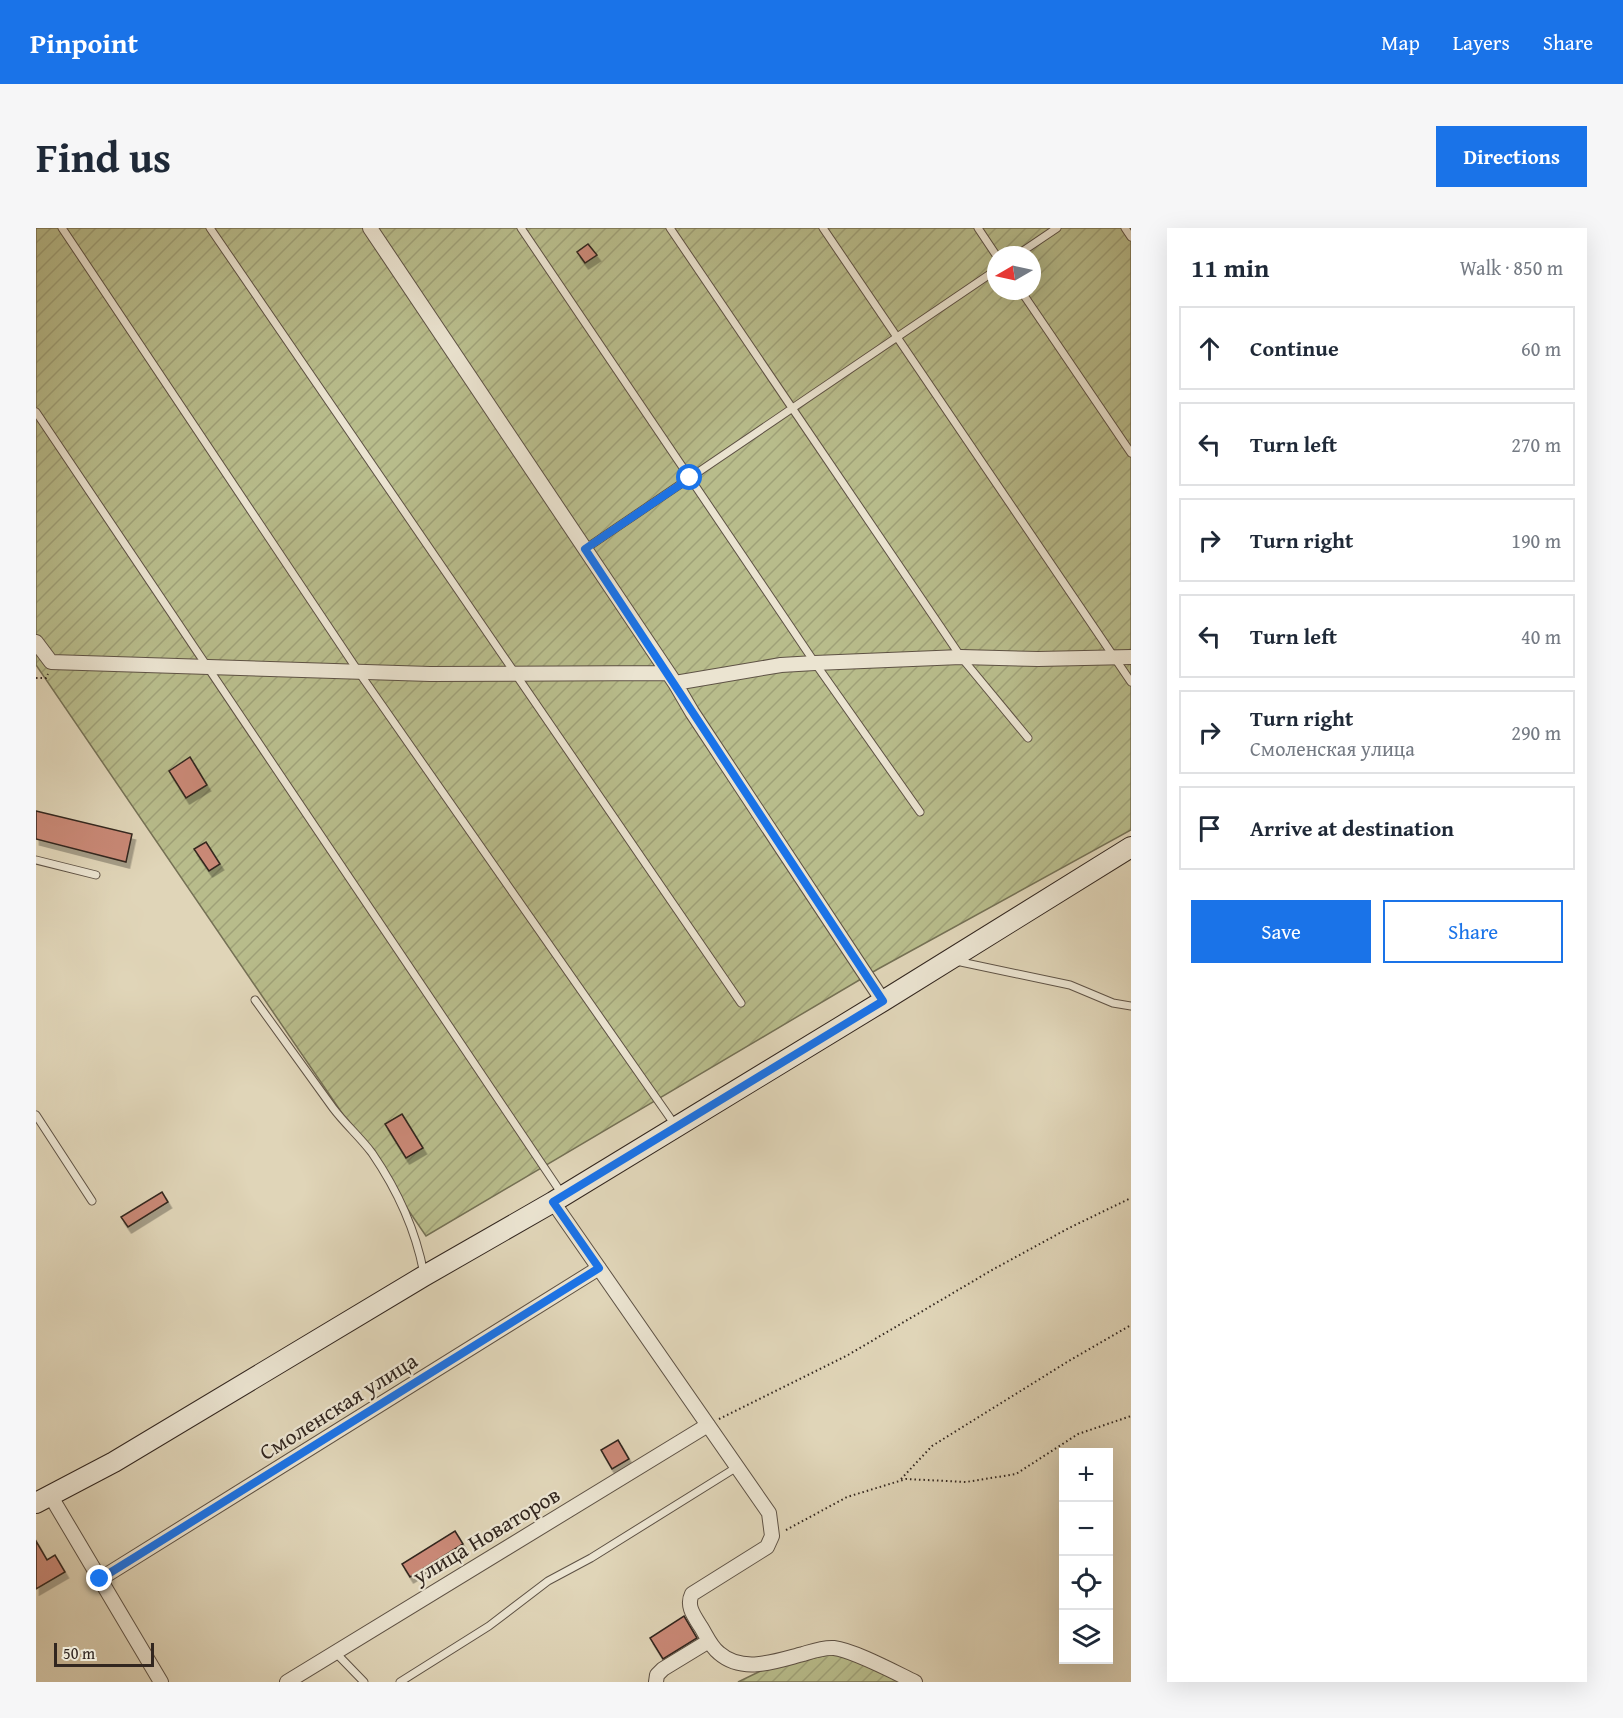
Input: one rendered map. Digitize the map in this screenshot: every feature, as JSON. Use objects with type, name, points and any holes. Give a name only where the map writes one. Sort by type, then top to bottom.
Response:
[{"type":"street","points":[[370,228],[672,678],[692,712],[883,1001]]},
{"type":"street","points":[[36,642],[51,662],[430,674],[672,678],[815,663],[961,657],[1038,659],[1131,657]]},
{"type":"street","points":[[161,1682],[100,1579],[43,1499],[114,1462],[424,1276],[558,1199],[883,1001],[1131,846]]},
{"type":"street","points":[[558,1199],[599,1268],[769,1513],[771,1536],[766,1547],[692,1594],[689,1600],[690,1609],[709,1641],[718,1653],[732,1661],[746,1665],[824,1648],[843,1649],[915,1682]]},
{"type":"street","name":"Смоленская улица","points":[[100,1579],[599,1268]]},
{"type":"street","name":"улица Новаторов","points":[[286,1682],[708,1425]]},
{"type":"street","points":[[656,1682],[657,1675],[663,1669],[709,1641]]},
{"type":"lane","points":[[62,228],[358,670],[677,1127]]},
{"type":"lane","points":[[210,228],[741,1003]]},
{"type":"lane","points":[[521,228],[815,663],[920,812]]},
{"type":"lane","points":[[670,228],[961,657],[1028,738]]},
{"type":"lane","points":[[823,228],[1131,682]]},
{"type":"lane","points":[[978,228],[990,246]]},
{"type":"lane","points":[[1030,246],[1057,228]]},
{"type":"lane","points":[[1125,228],[1131,237]]},
{"type":"lane","points":[[585,549],[987,276]]},
{"type":"lane","points":[[1027,300],[1131,453]]},
{"type":"lane","points":[[36,412],[208,666],[558,1199]]},
{"type":"lane","points":[[36,860],[96,875]]},
{"type":"lane","points":[[951,959],[1071,985],[1113,1003],[1131,1006]]},
{"type":"lane","points":[[255,1000],[335,1111],[371,1152],[387,1177],[421,1255],[424,1276]]},
{"type":"lane","points":[[36,1115],[92,1202]]},
{"type":"lane","points":[[400,1682],[489,1626],[548,1581],[591,1558],[737,1467]]},
{"type":"lane","points":[[335,1652],[364,1682]]},
{"type":"path","points":[[708,1425],[848,1355],[1011,1260],[1131,1198]]},
{"type":"path","points":[[899,1481],[932,1446],[1131,1325]]},
{"type":"path","points":[[771,1536],[790,1529],[847,1497],[906,1479],[966,1482],[1016,1474],[1078,1434],[1131,1416]]},
{"type":"green space","points":[[36,228],[1131,228],[1131,830],[878,969],[426,1236],[36,665]]},
{"type":"green space","points":[[844,1652],[904,1682],[738,1682],[769,1667]]},
{"type":"building","points":[[588,244],[597,255],[585,263],[577,252]]},
{"type":"building","points":[[190,757],[207,785],[186,798],[169,771]]},
{"type":"building","points":[[36,811],[132,834],[126,862],[36,839]]},
{"type":"building","points":[[206,842],[220,864],[209,871],[194,849]]},
{"type":"building","points":[[402,1114],[423,1148],[406,1158],[385,1124]]},
{"type":"building","points":[[162,1192],[168,1202],[128,1227],[121,1217]]},
{"type":"building","points":[[618,1440],[629,1459],[612,1469],[601,1450]]},
{"type":"building","points":[[455,1531],[463,1544],[410,1577],[402,1564]]},
{"type":"building","points":[[36,1541],[47,1560],[55,1555],[65,1572],[36,1589]]},
{"type":"building","points":[[684,1616],[697,1638],[663,1659],[650,1638]]},
{"type":"route","points":[[100,1579],[599,1268],[553,1202],[883,1001],[585,549],[690,478]]}]
